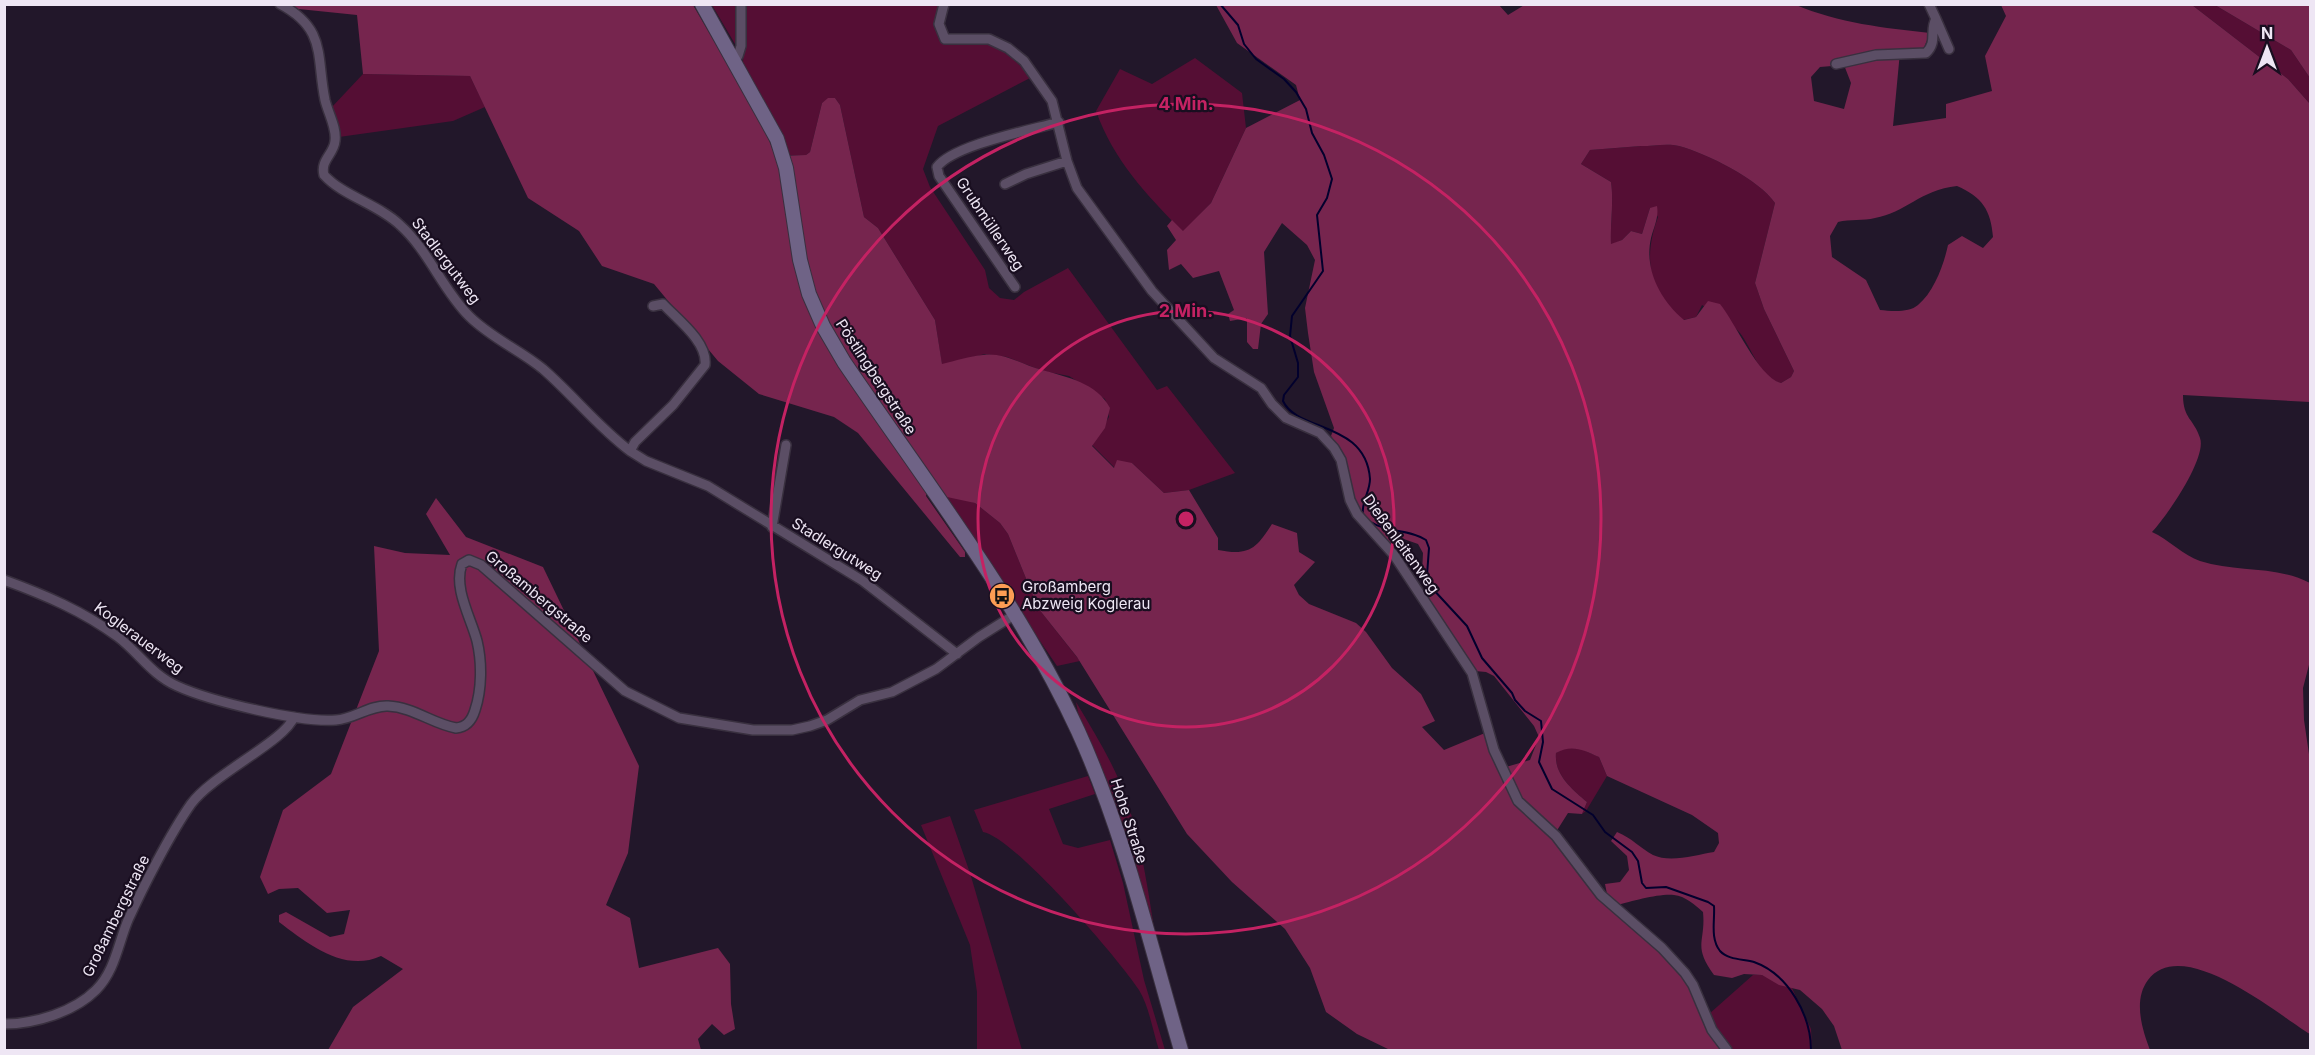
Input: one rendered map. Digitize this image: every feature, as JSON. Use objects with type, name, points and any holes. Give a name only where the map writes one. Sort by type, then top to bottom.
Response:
[{"type":"main road","name":"Pöstlingbergstraße","points":[[702,4],[771,125],[782,153],[804,277],[823,326],[844,362],[1014,615]]},
{"type":"main road","name":"Hohe Straße","points":[[1014,615],[1060,694],[1102,787],[1181,1050]]},
{"type":"street","name":"Stadlergutweg","points":[[280,4],[305,22],[319,50],[324,94],[335,137],[334,147],[324,162],[324,175],[333,183],[383,211],[401,225],[420,246],[468,315],[486,331],[540,367],[630,451],[646,461],[708,486],[873,588],[957,654]]},
{"type":"street","points":[[733,58],[738,56],[741,46],[741,4]]},
{"type":"street","name":"Dießenleitenweg","points":[[944,4],[939,20],[943,37],[951,40],[986,38],[1016,54],[1046,90],[1059,122],[1067,161],[1083,197],[1143,280],[1218,361],[1261,388],[1283,416],[1320,433],[1334,448],[1340,457],[1350,500],[1357,514],[1394,555],[1472,673],[1494,750],[1518,801],[1556,836],[1601,895],[1662,948],[1685,973],[1693,985],[1712,1030],[1726,1050]]},
{"type":"street","points":[[1929,4],[1949,48]]},
{"type":"street","points":[[1836,64],[1876,55],[1926,53],[1934,43],[1933,25],[1936,20]]},
{"type":"street","name":"Grubmüllerweg","points":[[1015,287],[939,176],[937,167],[945,159],[974,146],[1059,122]]},
{"type":"street","points":[[1005,184],[1031,172],[1067,161]]},
{"type":"street","points":[[630,451],[635,442],[673,405],[705,365],[705,353],[687,329],[663,304],[653,306]]},
{"type":"street","points":[[772,526],[786,445]]},
{"type":"street","name":"Großambergstraße","points":[[4,1024],[43,1018],[79,1003],[95,991],[109,972],[135,906],[191,805],[218,777],[286,729],[294,717],[339,720],[390,706],[407,709],[450,727],[466,726],[472,718],[478,701],[480,677],[477,642],[460,582],[462,564],[469,560],[481,565],[625,691],[667,713],[697,722],[767,731],[810,726],[827,720],[860,700],[904,686],[957,654],[979,636],[1014,615]]},
{"type":"street","name":"Koglerauerweg","points":[[4,580],[56,600],[95,622],[120,638],[159,675],[175,686],[294,717]]},
{"type":"shaded area","points":[[1498,4],[1508,15],[1526,4],[1796,5],[1845,20],[1930,33],[1923,50],[1900,52],[1893,126],[1946,118],[1946,104],[1992,91],[1985,56],[2006,16],[2001,5],[2192,5],[2288,79],[2310,104],[2310,402],[2183,395],[2185,409],[2198,432],[2201,447],[2198,459],[2184,486],[2152,532],[2200,561],[2228,567],[2270,571],[2297,577],[2310,583],[2310,661],[2303,688],[2304,720],[2310,761],[2310,1034],[2254,996],[2230,983],[2206,972],[2184,966],[2164,968],[2148,980],[2143,988],[2140,1015],[2150,1050],[1842,1050],[1834,1026],[1822,1009],[1800,990],[1779,985],[1762,975],[1744,974],[1732,978],[1714,975],[1703,957],[1701,944],[1703,912],[1690,901],[1678,896],[1662,895],[1618,905],[1607,894],[1605,884],[1620,882],[1629,870],[1627,856],[1611,841],[1617,832],[1653,855],[1667,858],[1683,858],[1714,852],[1719,843],[1718,833],[1692,815],[1607,776],[1599,757],[1578,749],[1572,748],[1556,753],[1556,761],[1565,781],[1587,802],[1582,814],[1568,813],[1556,832],[1521,800],[1506,767],[1530,760],[1539,737],[1534,726],[1494,676],[1486,672],[1475,671],[1430,603],[1422,573],[1423,553],[1418,544],[1401,538],[1399,545],[1394,547],[1366,520],[1355,500],[1340,454],[1331,436],[1334,428],[1314,372],[1305,308],[1315,260],[1307,245],[1282,223],[1264,252],[1268,314],[1261,324],[1258,349],[1253,349],[1247,342],[1247,318],[1230,321],[1228,314],[1234,310],[1219,271],[1193,278],[1181,264],[1169,270],[1167,250],[1176,240],[1167,226],[1172,220],[1183,231],[1211,203],[1246,128],[1300,100],[1296,85],[1237,43],[1216,5]],"holes":[[[1844,65],[1851,83],[1844,109],[1814,101],[1811,77],[1820,67]],[[1660,145],[1679,146],[1732,168],[1768,194],[1775,203],[1755,283],[1764,309],[1794,371],[1791,377],[1781,383],[1764,371],[1720,304],[1708,301],[1696,317],[1684,320],[1675,312],[1656,283],[1650,261],[1649,250],[1657,218],[1657,206],[1650,208],[1642,234],[1631,231],[1622,240],[1611,244],[1611,182],[1581,164],[1590,150]],[[1957,186],[1979,200],[1990,219],[1993,237],[1983,248],[1962,236],[1948,245],[1938,277],[1929,293],[1918,305],[1905,310],[1880,310],[1866,280],[1832,257],[1830,236],[1838,222],[1886,215],[1944,188]]]},
{"type":"shaded area","points":[[286,5],[693,5],[764,127],[775,156],[806,155],[810,152],[822,103],[828,98],[835,98],[840,105],[864,217],[878,228],[935,320],[942,364],[968,357],[998,355],[1080,382],[1097,392],[1110,408],[1105,428],[1092,446],[1114,468],[1117,460],[1132,463],[1164,493],[1189,490],[1218,538],[1218,550],[1237,552],[1251,549],[1272,524],[1297,533],[1299,552],[1315,562],[1294,585],[1299,595],[1309,604],[1356,623],[1366,632],[1392,668],[1421,694],[1435,721],[1422,727],[1444,750],[1485,733],[1492,751],[1535,821],[1682,974],[1725,1050],[1390,1050],[1357,1034],[1326,1012],[1310,968],[1285,929],[1232,882],[1187,834],[1077,657],[1038,608],[1008,534],[1000,523],[975,503],[947,497],[937,490],[927,490],[926,496],[965,552],[965,557],[960,557],[858,433],[834,417],[759,394],[718,361],[654,284],[602,266],[579,231],[528,198],[470,76],[363,74],[357,15],[289,8]]},
{"type":"shaded area","points":[[712,5],[737,5],[735,44]]},
{"type":"shaded area","points":[[744,5],[942,5],[937,17],[947,39],[995,46],[1020,65],[1032,77],[938,126],[923,169],[930,187],[985,270],[989,288],[1000,298],[1014,300],[1068,268],[1157,390],[1167,386],[1235,473],[1189,490],[1164,493],[1132,463],[1115,468],[1092,445],[1109,417],[1105,399],[1069,376],[1043,371],[1007,357],[985,354],[942,365],[935,320],[878,228],[864,217],[840,105],[835,98],[829,98],[822,103],[810,152],[806,155],[787,155],[743,64]]},
{"type":"shaded area","points":[[2192,5],[2215,5],[2291,50],[2310,78],[2310,104],[2288,79]]},
{"type":"shaded area","points":[[2215,5],[2310,5],[2310,78],[2291,50]]},
{"type":"shaded area","points":[[1195,58],[1242,93],[1246,128],[1211,203],[1183,232],[1132,176],[1112,146],[1096,111],[1120,69],[1152,84]]},
{"type":"shaded area","points":[[363,74],[470,76],[485,107],[453,121],[339,137],[331,108]]},
{"type":"shaded area","points":[[1675,145],[1690,150],[1732,168],[1757,185],[1775,203],[1755,283],[1764,309],[1794,371],[1791,377],[1781,383],[1767,376],[1740,333],[1722,318],[1702,305],[1696,317],[1683,320],[1662,297],[1652,273],[1650,260],[1653,232],[1658,217],[1650,208],[1642,234],[1631,231],[1622,240],[1611,245],[1611,182],[1581,164],[1590,150]]},
{"type":"shaded area","points":[[937,490],[975,503],[1000,523],[1008,534],[1038,608],[1080,661],[1057,666]]},
{"type":"shaded area","points":[[436,498],[466,537],[543,567],[639,766],[628,853],[606,905],[630,918],[639,968],[718,948],[730,964],[731,1004],[735,1029],[724,1035],[712,1024],[698,1039],[701,1050],[328,1050],[353,1007],[403,969],[381,956],[354,961],[340,959],[314,947],[279,922],[279,915],[286,912],[330,937],[344,934],[350,910],[327,913],[298,888],[279,889],[268,894],[260,877],[283,810],[331,774],[379,651],[374,546],[405,553],[450,555],[426,514]]},
{"type":"shaded area","points":[[1076,702],[1111,762],[1133,819],[1157,946],[1111,794],[1079,717]]},
{"type":"shaded area","points":[[1566,747],[1579,748],[1599,757],[1607,776],[1582,814],[1587,802],[1565,781],[1556,761],[1556,753]]},
{"type":"shaded area","points":[[1088,776],[1095,794],[1049,809],[1063,844],[1078,848],[1110,840],[1123,883],[1144,980],[1165,1050],[1159,1050],[1146,1004],[1139,990],[1111,953],[1065,901],[1018,854],[998,839],[983,832],[974,810]]},
{"type":"shaded area","points":[[950,816],[970,873],[1022,1050],[977,1050],[977,992],[970,945],[921,825]]},
{"type":"shaded area","points":[[1753,975],[1762,975],[1792,988],[1811,1029],[1812,1050],[1729,1050],[1709,1014]]},
{"type":"waterway","points":[[1220,4],[1238,25],[1244,44],[1256,59],[1284,79],[1296,92],[1306,109],[1312,133],[1324,155],[1332,179],[1327,198],[1317,215],[1323,271],[1292,316],[1290,336],[1298,363],[1298,377],[1284,395],[1283,401],[1291,411],[1302,418],[1344,437],[1357,447],[1366,460],[1370,479],[1363,515]]},
{"type":"waterway","points":[[1369,521],[1384,528],[1412,534],[1426,540],[1429,548],[1427,575],[1431,587],[1467,626],[1482,658],[1512,693],[1515,700],[1525,711],[1541,721],[1543,742],[1539,762],[1552,789],[1593,815],[1605,832],[1632,852],[1638,861],[1642,883],[1646,888],[1666,887],[1714,906],[1714,935],[1720,951],[1727,956],[1754,962],[1766,968],[1787,986],[1795,997],[1807,1023],[1811,1050]]},
{"type":"place","name":"Großamberg Abzweig Koglerau","points":[[1002,596]]}]
